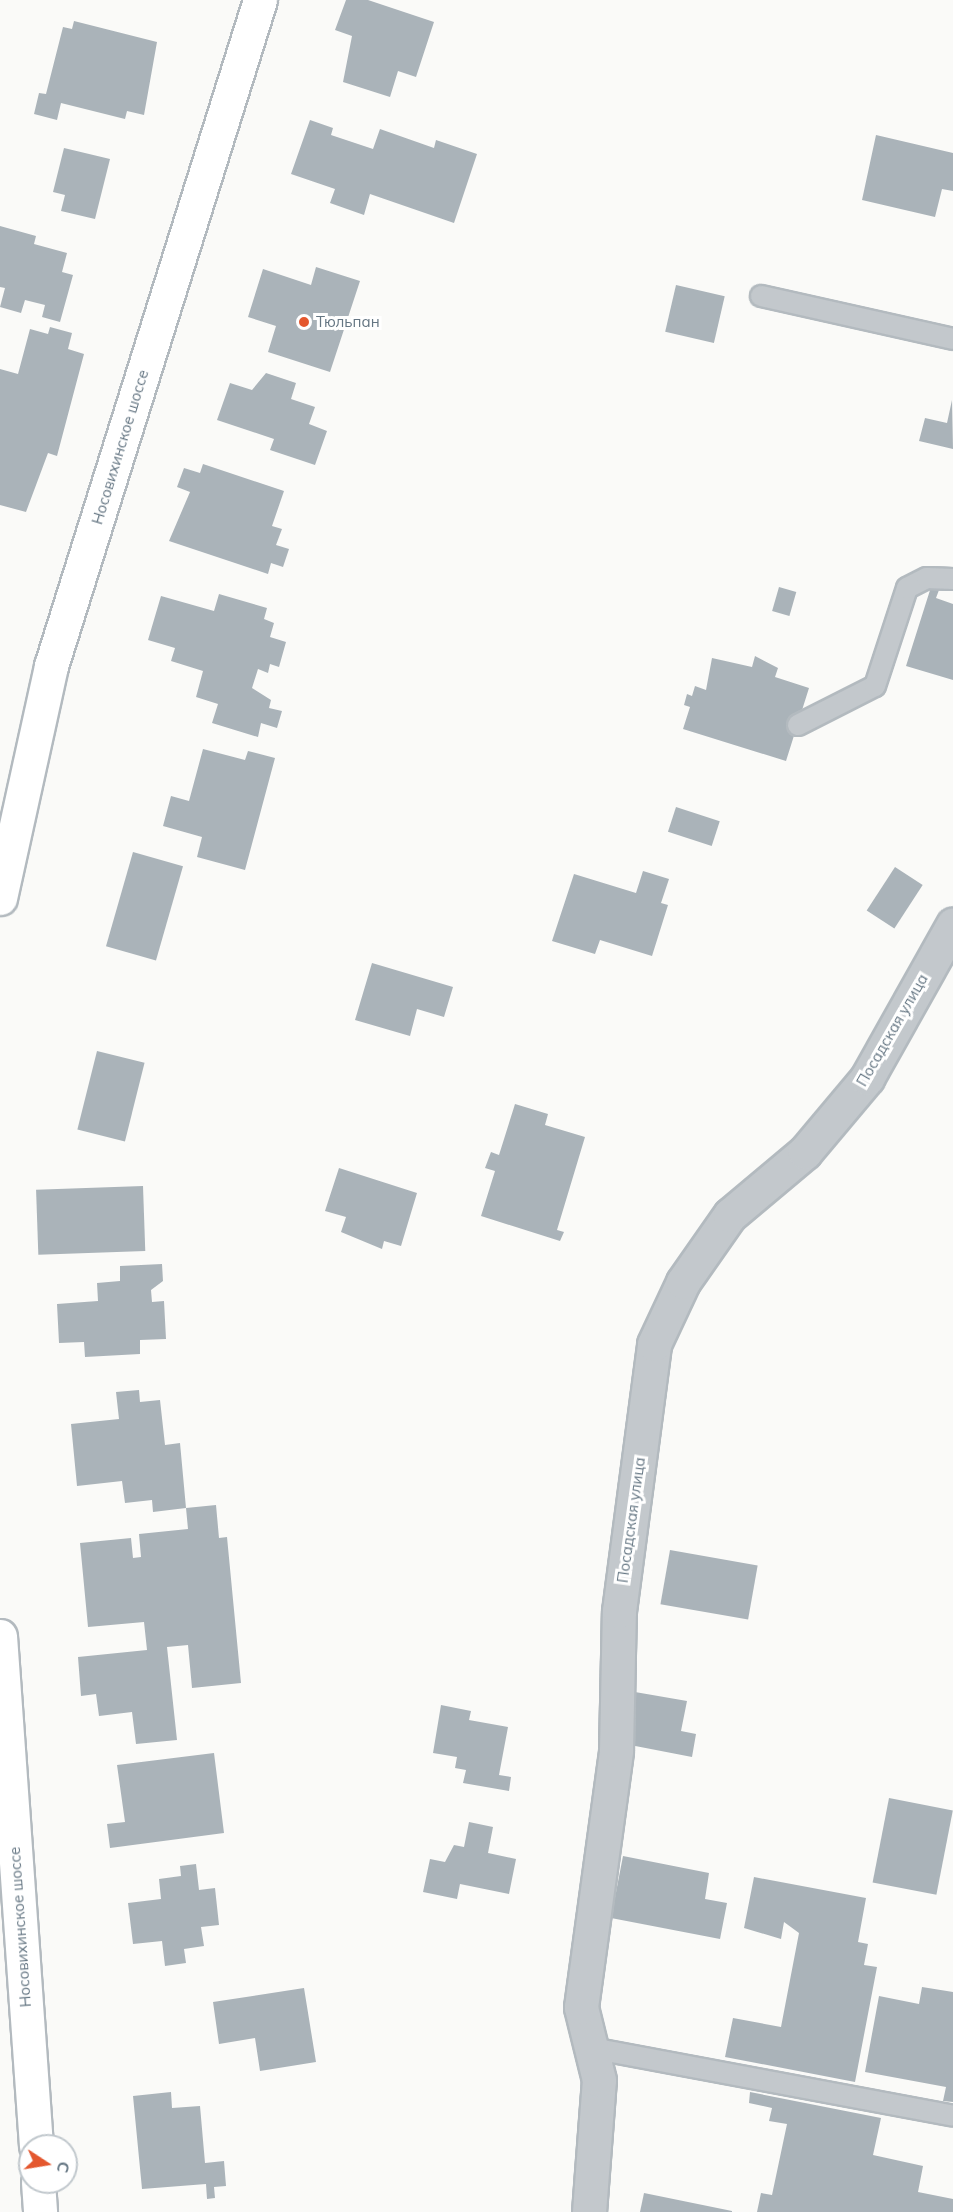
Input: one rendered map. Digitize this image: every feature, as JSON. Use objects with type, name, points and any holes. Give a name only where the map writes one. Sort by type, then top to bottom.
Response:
[{"type":"main road","name":"Носовихинское шоссе","points":[[0,898],[51,666],[260,0]]},
{"type":"main road","name":"Носовихинское шоссе","points":[[0,1636],[35,2134]]},
{"type":"main road","points":[[39,2194],[40,2212]]},
{"type":"street","name":"Посадская улица","points":[[589,2212],[599,2080],[581,2007],[616,1750],[619,1611],[654,1344],[683,1282],[730,1215],[805,1152],[867,1078],[953,925]]},
{"type":"lane","points":[[761,296],[953,339]]},
{"type":"lane","points":[[798,724],[875,686],[908,588],[927,578],[953,579]]},
{"type":"lane","points":[[591,2048],[953,2116]]},
{"type":"building","points":[[346,0],[368,0],[434,22],[416,77],[398,71],[390,97],[343,82],[352,36],[335,30]]},
{"type":"building","points":[[74,21],[157,42],[144,115],[127,111],[125,119],[61,103],[57,120],[34,114],[39,93],[46,94],[63,27],[72,29]]},
{"type":"building","points":[[310,120],[333,128],[331,135],[373,149],[380,129],[434,148],[436,140],[477,154],[454,223],[370,194],[364,215],[330,203],[335,189],[291,174]]},
{"type":"building","points":[[876,135],[953,153],[953,191],[942,189],[935,217],[862,200]]},
{"type":"building","points":[[64,148],[110,159],[95,219],[61,211],[65,195],[53,192]]},
{"type":"building","points":[[0,226],[36,236],[34,244],[67,253],[62,272],[73,275],[60,322],[42,317],[45,305],[25,300],[21,313],[0,307],[5,288],[0,287]]},
{"type":"building","name":"Тюльпан","points":[[316,267],[360,281],[330,372],[268,352],[276,326],[248,317],[263,269],[311,285]]},
{"type":"building","points":[[676,285],[725,296],[714,343],[665,332]]},
{"type":"building","points":[[50,327],[72,333],[68,349],[84,354],[57,456],[48,453],[26,512],[0,505],[0,369],[18,374],[30,329],[48,334]]},
{"type":"building","points":[[266,373],[296,383],[291,399],[315,407],[309,424],[327,431],[315,465],[270,450],[274,439],[217,420],[230,383],[252,390]]},
{"type":"building","points":[[952,400],[953,449],[919,441],[925,418],[947,423]]},
{"type":"building","points":[[203,464],[284,491],[272,526],[282,529],[276,545],[289,549],[283,567],[271,563],[268,574],[169,541],[190,492],[177,487],[184,468],[200,473]]},
{"type":"building","points":[[779,587],[796,592],[789,616],[772,611]]},
{"type":"building","points":[[931,587],[939,590],[936,598],[953,604],[953,680],[906,666]]},
{"type":"building","points":[[219,594],[267,608],[264,619],[274,623],[270,637],[286,642],[279,667],[270,664],[268,673],[258,669],[252,688],[271,700],[269,708],[282,711],[277,728],[261,723],[258,737],[212,723],[218,704],[196,697],[203,671],[171,661],[175,648],[148,640],[161,596],[214,611]]},
{"type":"building","points":[[755,656],[778,668],[775,677],[809,688],[786,761],[683,729],[690,707],[684,705],[687,694],[692,696],[695,686],[706,690],[712,658],[752,667]]},
{"type":"building","points":[[203,749],[245,760],[248,751],[275,758],[245,870],[197,857],[202,837],[163,826],[171,796],[189,801]]},
{"type":"building","points":[[676,807],[720,821],[712,846],[668,832]]},
{"type":"building","points":[[133,852],[183,866],[156,961],[106,946]]},
{"type":"building","points":[[895,867],[923,885],[894,929],[867,911]]},
{"type":"building","points":[[643,871],[669,879],[661,903],[668,905],[652,956],[600,940],[595,954],[552,941],[574,874],[636,893]]},
{"type":"building","points":[[372,963],[453,987],[444,1017],[417,1009],[410,1036],[355,1020]]},
{"type":"building","points":[[97,1051],[145,1063],[125,1141],[77,1130]]},
{"type":"building","points":[[515,1104],[548,1114],[545,1125],[585,1137],[557,1230],[564,1232],[560,1241],[481,1216],[495,1171],[485,1168],[491,1152],[499,1155]]},
{"type":"building","points":[[339,1168],[417,1193],[401,1246],[384,1241],[382,1249],[341,1232],[346,1217],[325,1211]]},
{"type":"building","points":[[143,1186],[145,1251],[38,1255],[36,1190]]},
{"type":"building","points":[[162,1264],[163,1281],[151,1290],[152,1302],[164,1301],[166,1339],[140,1340],[140,1354],[85,1357],[84,1342],[59,1343],[57,1304],[98,1301],[97,1283],[120,1281],[120,1266]]},
{"type":"building","points":[[139,1390],[140,1402],[160,1400],[165,1445],[180,1443],[186,1508],[153,1512],[152,1500],[125,1503],[122,1481],[77,1486],[71,1424],[119,1419],[116,1392]]},
{"type":"building","points":[[216,1505],[219,1538],[227,1537],[241,1683],[192,1688],[188,1645],[167,1647],[177,1740],[136,1744],[132,1712],[99,1716],[96,1694],[81,1696],[78,1657],[147,1650],[144,1622],[88,1627],[80,1543],[131,1538],[133,1558],[141,1557],[139,1534],[188,1529],[186,1508]]},
{"type":"building","points":[[670,1550],[758,1565],[748,1620],[660,1604]]},
{"type":"building","points":[[635,1692],[687,1701],[681,1731],[696,1734],[692,1757],[625,1744]]},
{"type":"building","points":[[441,1705],[471,1711],[469,1720],[508,1727],[499,1775],[511,1777],[509,1791],[463,1783],[466,1770],[455,1768],[457,1757],[433,1753]]},
{"type":"building","points":[[214,1753],[224,1833],[110,1848],[107,1824],[125,1822],[117,1765]]},
{"type":"building","points":[[889,1798],[953,1810],[936,1895],[873,1882]]},
{"type":"building","points":[[469,1822],[493,1827],[488,1853],[516,1859],[509,1894],[460,1884],[457,1899],[423,1892],[430,1859],[445,1862],[454,1845],[464,1847]]},
{"type":"building","points":[[623,1856],[709,1873],[705,1899],[727,1903],[720,1939],[611,1918]]},
{"type":"building","points":[[196,1864],[199,1890],[215,1888],[219,1925],[201,1927],[204,1946],[184,1949],[186,1963],[165,1966],[162,1941],[133,1944],[128,1903],[161,1899],[159,1879],[181,1876],[180,1866]]},
{"type":"building","points":[[754,1877],[866,1898],[858,1942],[868,1944],[864,1965],[877,1967],[855,2082],[725,2057],[733,2018],[781,2027],[799,1933],[784,1922],[781,1939],[744,1928]]},
{"type":"building","points":[[922,1987],[953,1992],[953,2102],[943,2101],[946,2087],[865,2072],[879,1996],[919,2004]]},
{"type":"building","points":[[304,1988],[316,2062],[260,2071],[255,2038],[219,2044],[213,2002]]},
{"type":"building","points":[[171,2092],[172,2108],[200,2106],[205,2163],[224,2161],[226,2186],[214,2187],[215,2198],[207,2199],[206,2184],[142,2189],[133,2096]]},
{"type":"building","points":[[750,2092],[881,2118],[873,2155],[923,2166],[918,2192],[953,2199],[953,2212],[757,2212],[761,2193],[772,2195],[787,2124],[769,2121],[772,2108],[749,2103]]},
{"type":"building","points":[[644,2193],[732,2211],[732,2212],[640,2212]]},
{"type":"place","name":"Тюльпан","points":[[304,322]]}]
